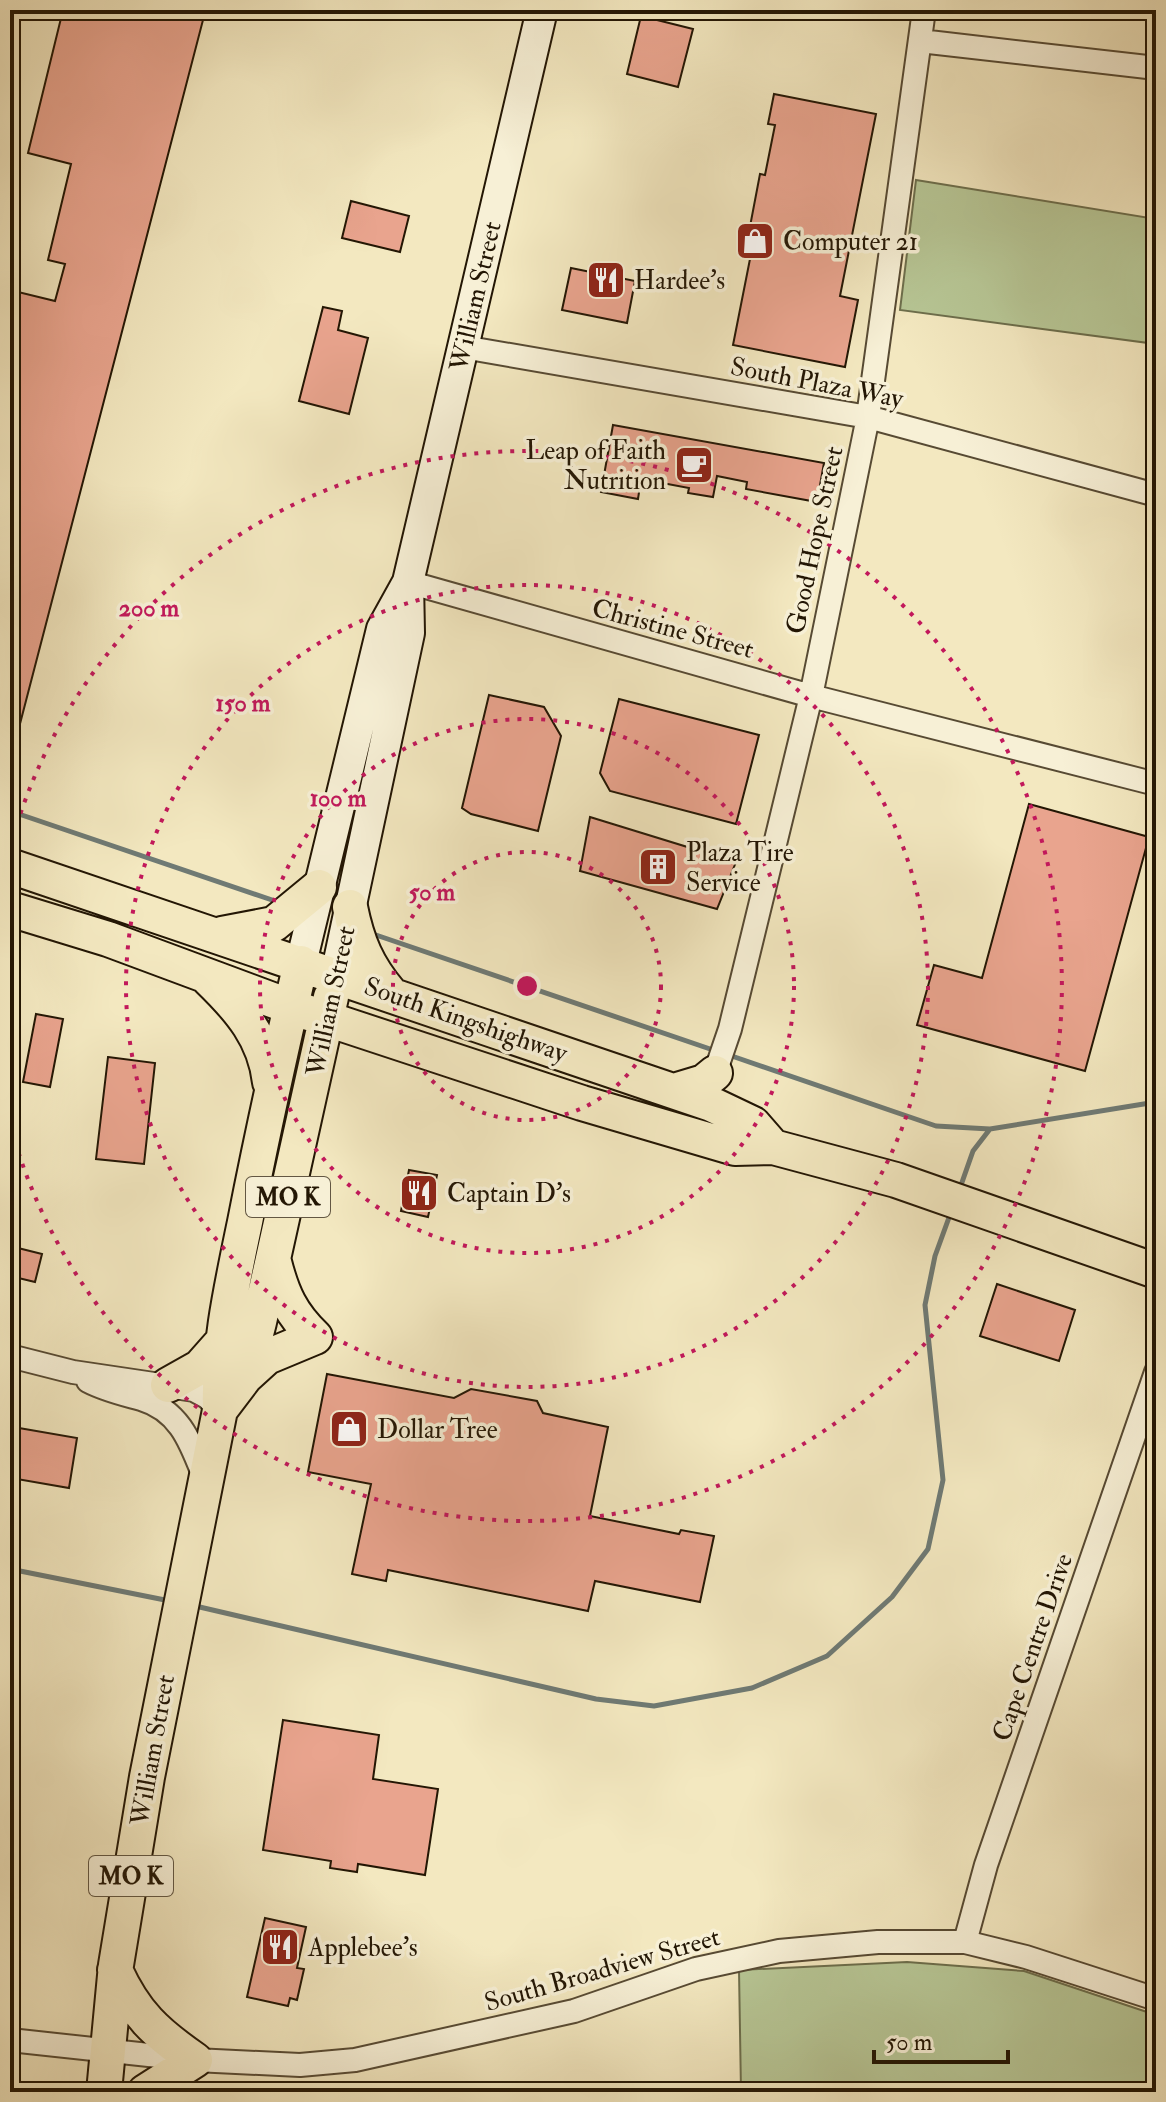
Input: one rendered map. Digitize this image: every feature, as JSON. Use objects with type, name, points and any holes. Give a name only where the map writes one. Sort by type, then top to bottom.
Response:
[{"type":"main road","name":"William Street","points":[[220,1410],[245,1377],[274,1261],[409,633],[408,582],[542,10]]},
{"type":"main road","name":"William Street","points":[[104,2092],[105,2051],[115,1970],[167,1661],[220,1410],[218,1363],[271,1090],[382,629],[408,582]]},
{"type":"main road","name":"South Kingshighway","points":[[10,866],[674,1091],[713,1088],[773,1147]]},
{"type":"main road","points":[[216,935],[274,924],[319,887]]},
{"type":"main road","points":[[350,907],[357,941],[371,971],[390,993]]},
{"type":"main road","name":"South Kingshighway","points":[[10,909],[203,973],[291,1007],[657,1126],[735,1148],[773,1147],[896,1180],[1156,1271]]},
{"type":"main road","points":[[203,973],[232,1002],[267,1054],[271,1090]]},
{"type":"main road","points":[[313,1082],[337,1056],[359,1044],[390,1039]]},
{"type":"main road","points":[[657,1126],[689,1121],[713,1088]]},
{"type":"main road","points":[[245,1377],[267,1357],[315,1337],[298,1320],[283,1297],[274,1261]]},
{"type":"main road","points":[[168,1385],[200,1367],[223,1341]]},
{"type":"main road","points":[[115,1970],[130,2003],[159,2035],[195,2060],[145,2092]]},
{"type":"street","name":"Good Hope Street","points":[[713,1088],[811,696],[868,417],[924,10]]},
{"type":"street","points":[[920,41],[1156,68]]},
{"type":"street","name":"South Plaza Way","points":[[463,347],[868,417],[1156,495]]},
{"type":"street","name":"Christine Street","points":[[408,582],[811,696],[1156,784]]},
{"type":"street","points":[[10,1356],[73,1372],[194,1390],[220,1410]]},
{"type":"street","points":[[73,1372],[108,1390],[146,1400],[172,1415],[189,1439],[205,1479]]},
{"type":"street","name":"Cape Centre Drive","points":[[965,1942],[986,1865],[1156,1372]]},
{"type":"street","name":"South Broadview Street","points":[[10,2040],[195,2060],[300,2065],[355,2060],[574,2011],[696,1969],[779,1951],[878,1942],[965,1942],[1026,1957],[1156,1999]]},
{"type":"green space","points":[[916,180],[1156,219],[1156,344],[900,310]]},
{"type":"green space","points":[[907,1962],[1024,1971],[1156,2015],[1156,2092],[741,2092],[739,1970]]},
{"type":"building","points":[[63,10],[202,10],[203,20],[15,743],[10,742],[10,290],[55,301],[65,264],[48,260],[71,164],[28,153]]},
{"type":"building","points":[[641,16],[693,29],[678,87],[627,74]]},
{"type":"building","points":[[774,94],[876,114],[840,296],[858,300],[845,367],[733,345],[750,259],[744,258],[760,174],[765,175],[775,125],[768,124]]},
{"type":"building","points":[[351,201],[409,216],[400,252],[342,238]]},
{"type":"building","points":[[571,268],[635,281],[627,323],[562,310]]},
{"type":"building","points":[[323,307],[342,311],[338,330],[368,338],[349,414],[299,401]]},
{"type":"building","points":[[613,425],[824,463],[817,502],[746,489],[747,482],[717,476],[713,497],[688,493],[689,488],[641,479],[638,499],[601,492]]},
{"type":"building","points":[[489,695],[544,707],[561,736],[538,831],[471,814],[462,808]]},
{"type":"building","points":[[619,699],[759,735],[736,824],[610,791],[600,773]]},
{"type":"building","points":[[1029,804],[1149,837],[1085,1071],[917,1025],[934,965],[982,978]]},
{"type":"building","name":"Plaza Tire Service","points":[[590,817],[736,862],[717,909],[580,871]]},
{"type":"building","points":[[36,1014],[63,1019],[50,1087],[23,1082]]},
{"type":"building","points":[[108,1057],[155,1063],[144,1164],[96,1159]]},
{"type":"building","name":"Captain D's","points":[[409,1170],[437,1175],[428,1217],[401,1211]]},
{"type":"building","points":[[10,1246],[42,1254],[35,1282],[10,1276]]},
{"type":"building","points":[[997,1284],[1075,1310],[1059,1361],[980,1336]]},
{"type":"building","points":[[327,1374],[454,1398],[471,1389],[537,1401],[543,1413],[608,1427],[590,1516],[679,1534],[681,1530],[714,1536],[700,1602],[595,1581],[588,1611],[388,1570],[386,1581],[352,1574],[371,1484],[308,1472]]},
{"type":"building","points":[[19,1428],[77,1438],[69,1488],[11,1478]]},
{"type":"building","points":[[283,1720],[379,1735],[373,1779],[438,1789],[425,1875],[358,1864],[357,1872],[330,1868],[331,1861],[263,1850]]},
{"type":"building","name":"Applebee's","points":[[265,1918],[306,1927],[297,1968],[304,1969],[297,2000],[290,1998],[288,2006],[247,1997]]},
{"type":"waterway","points":[[10,811],[278,902]]},
{"type":"waterway","points":[[373,934],[716,1051]]},
{"type":"waterway","points":[[726,1054],[936,1126],[990,1129]]},
{"type":"waterway","points":[[960,1188],[973,1151],[990,1129],[1156,1102]]},
{"type":"waterway","points":[[191,1605],[596,1699],[654,1706],[752,1688],[827,1656],[892,1597],[928,1549],[943,1480],[925,1305],[935,1256],[951,1212]]},
{"type":"waterway","points":[[10,1569],[170,1601]]},
{"type":"place","name":"Computer 21","points":[[755,241]]},
{"type":"place","name":"Hardee's","points":[[606,280]]},
{"type":"place","name":"Leap of Faith Nutrition","points":[[694,465]]},
{"type":"place","name":"Plaza Tire Service","points":[[658,867]]},
{"type":"place","name":"Captain D's","points":[[419,1193]]},
{"type":"place","name":"Dollar Tree","points":[[349,1429]]},
{"type":"place","name":"Applebee's","points":[[280,1947]]}]
